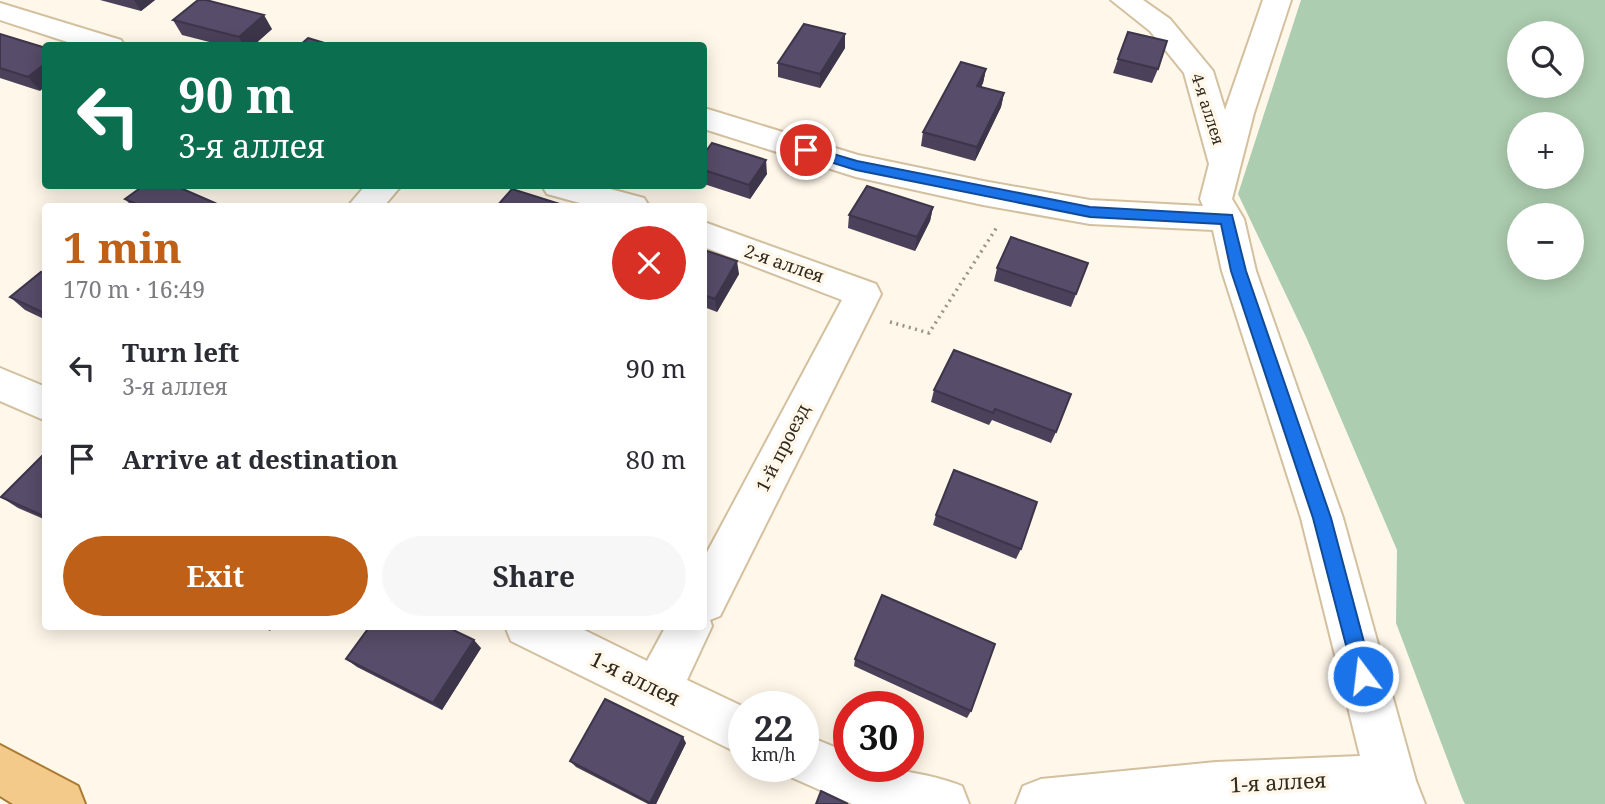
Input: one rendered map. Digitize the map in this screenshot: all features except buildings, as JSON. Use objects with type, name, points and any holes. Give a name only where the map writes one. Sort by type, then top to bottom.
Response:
[{"type":"main road","points":[[0,769],[60,804]]},
{"type":"street","name":"4-я аллея","points":[[1125,0],[1160,25],[1198,71],[1225,164]]},
{"type":"street","points":[[1278,0],[1216,199],[1227,219],[1239,271],[1322,518],[1395,792]]},
{"type":"street","points":[[0,11],[98,42]]},
{"type":"street","points":[[707,119],[856,166],[996,195],[1090,212],[1227,219]]},
{"type":"street","points":[[367,203],[382,189]]},
{"type":"street","points":[[569,189],[621,203]]},
{"type":"street","name":"2-я аллея","points":[[707,235],[863,294]]},
{"type":"street","name":"1-й проезд","points":[[707,595],[863,294]]},
{"type":"street","points":[[0,384],[42,403]]},
{"type":"street","name":"1-я аллея","points":[[535,630],[728,724]]},
{"type":"street","points":[[657,690],[689,630]]},
{"type":"street","points":[[819,765],[893,797],[944,804]]},
{"type":"street","name":"1-я аллея","points":[[1041,804],[1204,786],[1317,779],[1395,792]]},
{"type":"path","points":[[845,329],[894,321],[929,333],[1003,218]]},
{"type":"green space","points":[[1301,0],[1605,0],[1605,804],[1465,804],[1396,623],[1397,550],[1307,339],[1238,194]]},
{"type":"route","points":[[806,150],[856,166],[1090,212],[1227,219],[1239,271],[1322,518],[1363,676]]}]
